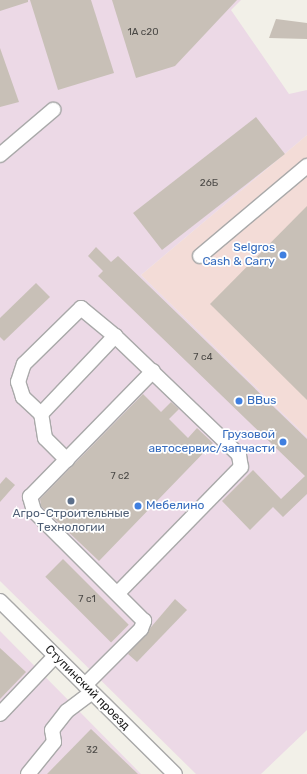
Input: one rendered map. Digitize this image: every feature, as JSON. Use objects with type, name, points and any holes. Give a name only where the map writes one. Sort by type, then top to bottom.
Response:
[{"type":"street","points":[[0,155],[53,110]]},
{"type":"street","points":[[200,256],[307,166]]},
{"type":"street","points":[[66,460],[45,438],[41,414],[23,397],[18,382],[24,364],[81,308],[154,371],[236,449],[241,467],[118,593]]},
{"type":"street","points":[[41,414],[115,336]]},
{"type":"street","points":[[28,774],[54,742],[52,730],[67,711],[141,629],[144,621],[118,593],[30,506],[30,497],[154,371]]},
{"type":"street","name":"Ступинский проезд","points":[[0,602],[175,774]]},
{"type":"street","points":[[0,714],[55,656]]},
{"type":"shaded area","points":[[0,0],[241,0],[231,10],[289,94],[307,90],[307,135],[141,275],[307,437],[307,730],[261,774],[196,774],[0,581]]},
{"type":"shaded area","points":[[307,135],[307,437],[141,275]]},
{"type":"shaded area","points":[[0,631],[76,708],[141,774],[0,774]]},
{"type":"building","points":[[0,0],[28,0],[28,2],[0,11]]},
{"type":"building","points":[[30,0],[91,0],[114,73],[58,90]]},
{"type":"building","points":[[112,0],[237,0],[175,66],[136,78]]},
{"type":"building","points":[[276,19],[307,23],[307,39],[269,38]]},
{"type":"building","points":[[0,48],[19,102],[0,107]]},
{"type":"building","points":[[256,117],[285,154],[162,250],[133,213]]},
{"type":"building","name":"Selgros Cash & Carry","points":[[307,206],[307,400],[210,304]]},
{"type":"building","points":[[96,247],[111,262],[118,256],[307,439],[307,494],[283,517],[273,507],[250,530],[222,501],[253,470],[281,499],[305,476],[98,276],[103,271],[88,256]]},
{"type":"building","points":[[36,283],[50,297],[4,341],[0,337],[0,318]]},
{"type":"building","points":[[143,394],[161,412],[171,402],[179,409],[169,419],[188,438],[197,428],[213,443],[99,561],[41,506],[40,499]]},
{"type":"building","points":[[6,477],[15,485],[0,502],[0,484]]},
{"type":"building","points":[[63,559],[129,625],[111,642],[45,577]]},
{"type":"building","points":[[175,599],[187,610],[137,662],[128,654]]},
{"type":"building","points":[[0,648],[26,672],[0,699]]},
{"type":"building","points":[[91,729],[138,774],[47,774]]},
{"type":"place","name":"Selgros Cash & Carry","points":[[283,255]]},
{"type":"place","name":"BBus","points":[[239,401]]},
{"type":"place","name":"Грузовой автосервис/запчасти","points":[[283,442]]},
{"type":"place","name":"Агро-Строительные Технологии","points":[[71,501]]},
{"type":"place","name":"Мебелино","points":[[138,506]]}]
